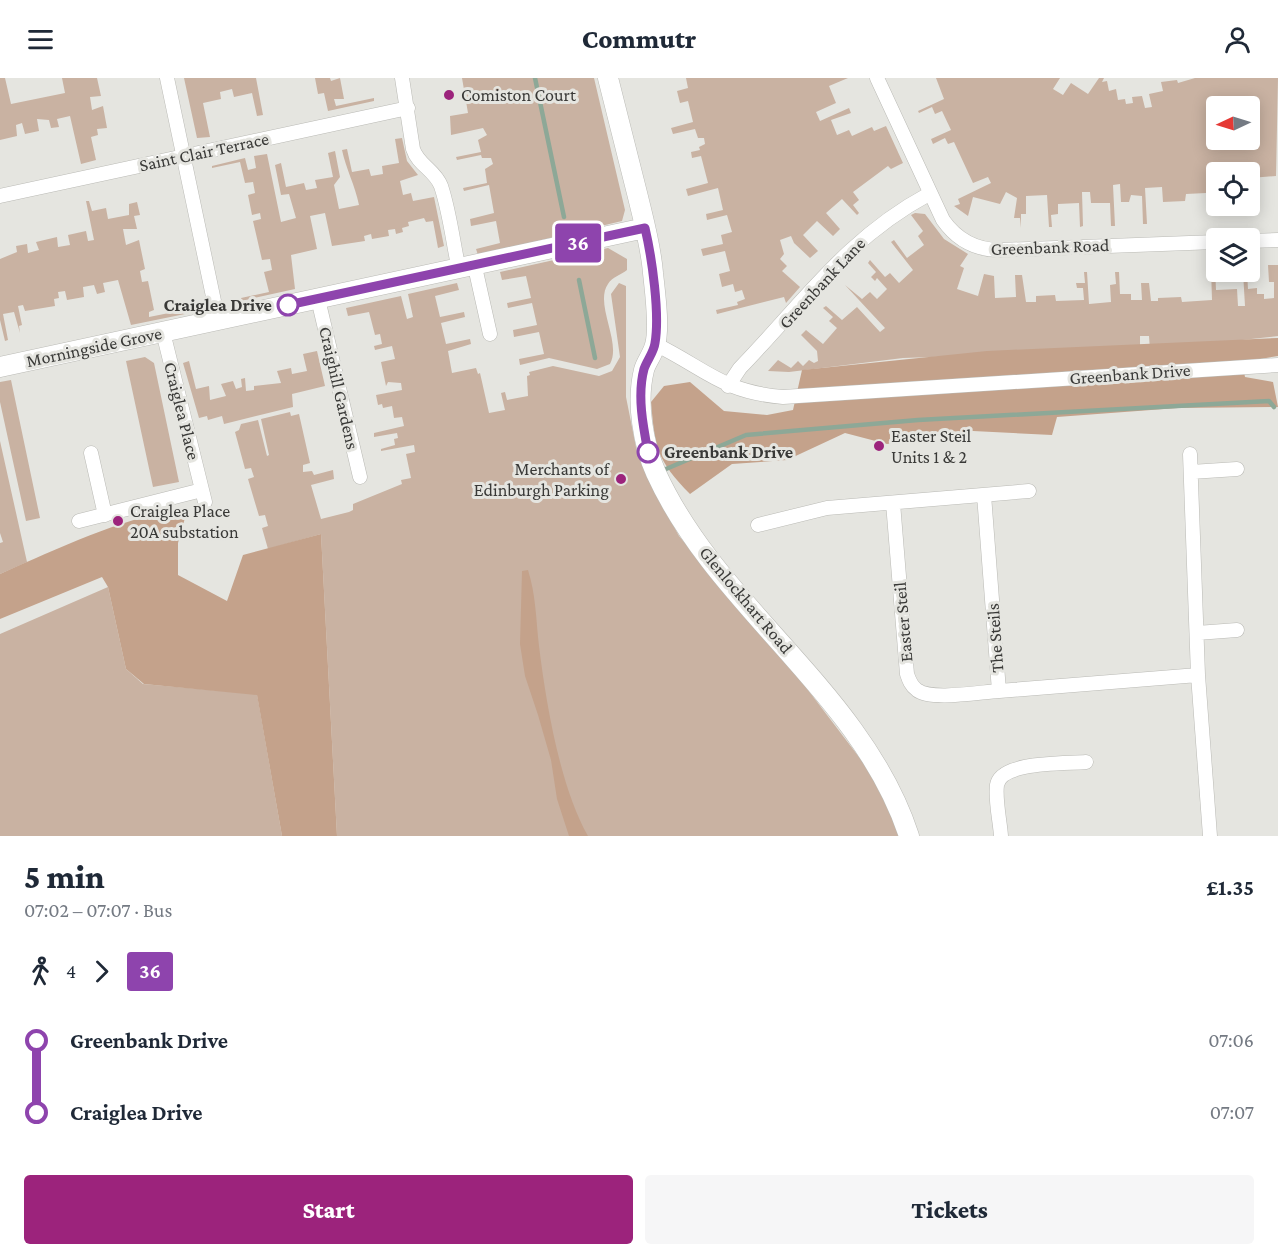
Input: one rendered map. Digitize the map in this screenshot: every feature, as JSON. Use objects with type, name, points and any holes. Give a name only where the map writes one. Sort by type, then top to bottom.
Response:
[{"type":"street","points":[[167,78],[218,320]]},
{"type":"street","points":[[402,78],[414,155],[437,177],[441,186],[490,334]]},
{"type":"street","points":[[608,78],[645,228],[653,272],[655,344]]},
{"type":"street","name":"Greenbank Road","points":[[877,78],[929,194],[952,231],[969,244],[984,249],[1206,242]]},
{"type":"street","name":"Saint Clair Terrace","points":[[0,196],[408,108]]},
{"type":"street","name":"Greenbank Lane","points":[[728,386],[740,368],[848,250],[886,219],[929,194]]},
{"type":"street","name":"Morningside Grove","points":[[0,367],[645,228]]},
{"type":"street","points":[[1260,241],[1278,240]]},
{"type":"street","name":"Craighill Gardens","points":[[318,299],[360,477]]},
{"type":"street","name":"Craiglea Place","points":[[79,521],[204,496],[163,332]]},
{"type":"street","name":"Greenbank Drive","points":[[655,344],[728,386],[765,396],[801,397],[1278,365]]},
{"type":"street","name":"Glenlockhart Road","points":[[655,344],[645,368],[642,415],[652,463],[670,501],[692,536],[822,689],[862,743],[891,790],[909,836]]},
{"type":"street","points":[[91,453],[105,515]]},
{"type":"street","points":[[1191,454],[1198,675],[1210,836]]},
{"type":"street","points":[[1191,472],[1237,469]]},
{"type":"street","points":[[758,525],[828,508],[1029,491]]},
{"type":"street","name":"The Steils","points":[[984,495],[999,691],[1198,675]]},
{"type":"street","name":"Easter Steil","points":[[893,503],[907,674],[911,684],[918,692],[933,696],[999,691]]},
{"type":"street","points":[[1197,633],[1237,630]]},
{"type":"street","points":[[1001,836],[997,785],[1001,776],[1016,768],[1086,762]]},
{"type":"shaded area","points":[[0,78],[5,78],[11,104],[65,93],[62,78],[97,78],[101,96],[90,97],[92,110],[103,106],[107,128],[97,129],[98,135],[91,137],[96,160],[81,164],[70,116],[57,119],[59,127],[51,128],[49,120],[37,119],[39,131],[25,134],[22,123],[16,125],[17,136],[0,140]]},
{"type":"shaded area","points":[[184,78],[256,78],[263,115],[257,116],[252,93],[234,97],[232,89],[220,92],[221,99],[203,103],[210,137],[197,138]]},
{"type":"shaded area","points":[[315,78],[330,78],[331,81],[340,78],[344,99],[334,99],[336,106],[374,98],[374,101],[328,111],[324,93],[318,94]]},
{"type":"shaded area","points":[[462,78],[594,78],[625,210],[622,221],[478,255],[476,249],[500,243],[496,221],[471,226],[470,219],[494,213],[489,185],[464,191],[463,188],[487,183],[485,169],[493,164],[491,158],[482,158],[481,155],[457,160],[456,157],[481,152],[478,140],[487,135],[483,128],[451,135],[450,116],[468,113]]},
{"type":"shaded area","points":[[686,78],[848,78],[829,86],[836,103],[816,112],[820,121],[849,108],[851,113],[831,120],[837,135],[849,130],[852,136],[872,127],[874,131],[886,126],[903,163],[891,169],[888,166],[853,192],[859,200],[853,205],[859,213],[857,215],[842,199],[826,213],[840,229],[833,236],[817,221],[803,235],[818,251],[810,258],[794,243],[791,236],[780,240],[784,254],[780,259],[787,266],[782,271],[800,287],[786,303],[784,297],[717,314],[716,310],[738,305],[737,302],[745,299],[742,290],[735,292],[733,284],[722,287],[719,274],[730,271],[725,251],[703,256],[701,249],[723,244],[721,235],[732,232],[727,215],[707,220],[706,214],[723,210],[718,188],[688,196],[686,189],[708,183],[701,156],[692,158],[691,152],[700,150],[699,147],[705,144],[704,138],[698,138],[695,129],[673,134],[671,128],[693,122],[688,101],[680,103],[677,91],[688,88]]},
{"type":"shaded area","points":[[936,78],[1060,78],[1053,89],[1063,95],[1071,83],[1088,94],[1099,78],[1104,78],[1102,82],[1107,81],[1109,91],[1116,89],[1118,100],[1125,99],[1126,104],[1133,103],[1132,97],[1142,96],[1145,108],[1152,107],[1149,94],[1163,91],[1161,82],[1177,80],[1178,83],[1195,78],[1278,78],[1276,176],[1260,177],[1260,162],[1206,162],[1206,193],[1186,194],[1185,201],[1163,202],[1162,187],[1145,188],[1147,224],[1143,224],[1142,196],[1131,195],[1129,202],[1121,202],[1120,184],[1113,185],[1115,226],[1111,226],[1110,203],[1091,203],[1090,192],[1082,192],[1083,226],[1080,227],[1079,203],[1058,204],[1058,214],[1051,215],[1052,227],[1049,227],[1047,195],[1026,196],[1026,214],[1021,214],[1021,228],[1020,218],[1014,218],[1017,198],[1006,192],[1000,204],[973,197],[968,216],[954,206],[960,204],[958,199],[991,183],[988,177],[973,183],[954,142],[948,144],[945,138],[933,144],[931,139],[951,130],[942,111],[935,114],[932,107],[919,113],[918,111],[944,99]]},
{"type":"shaded area","points":[[402,138],[407,161],[418,175],[400,181],[403,195],[411,193],[413,201],[434,197],[444,246],[438,248],[433,221],[426,222],[424,218],[408,222],[409,226],[402,228],[403,232],[396,234],[395,229],[388,230],[389,236],[372,239],[371,234],[364,236],[365,241],[332,246],[325,213],[310,216],[317,249],[291,255],[295,289],[241,301],[241,298],[269,292],[264,272],[272,270],[270,259],[262,260],[253,221],[261,219],[260,213],[252,215],[248,195],[255,193],[253,182],[245,183],[240,162],[212,168],[212,166],[245,158],[248,170],[256,168],[254,156],[267,154],[281,222],[296,218],[289,194],[281,195],[275,165],[281,163],[286,187],[304,183],[306,190],[317,188],[315,180],[333,177],[328,153],[335,151],[340,177],[334,185],[339,209],[359,205],[342,150],[347,149],[352,172],[369,169],[371,176],[383,174],[382,166],[399,163],[395,139]]},
{"type":"shaded area","points":[[86,201],[89,201],[92,211],[106,208],[108,219],[129,215],[129,204],[137,202],[140,215],[134,216],[137,229],[123,229],[126,245],[139,240],[145,269],[140,271],[142,282],[148,281],[154,310],[149,312],[149,317],[184,310],[185,314],[131,325],[118,280],[103,283],[105,292],[97,294],[94,285],[83,287],[84,297],[67,300],[65,291],[58,292],[59,298],[54,299],[55,306],[25,311],[23,305],[18,306],[22,325],[19,326],[20,333],[14,312],[3,314],[8,340],[5,341],[0,320],[0,259],[17,252],[16,246],[27,244],[28,253],[39,250],[36,242],[57,237],[58,247],[70,245],[68,235],[86,231],[88,241],[94,240]]},
{"type":"shaded area","points":[[925,214],[944,239],[968,254],[960,266],[964,268],[957,289],[978,296],[984,274],[994,276],[995,298],[1016,297],[1015,275],[1022,275],[1026,302],[1036,302],[1036,296],[1055,295],[1056,301],[1084,300],[1083,288],[1077,288],[1076,283],[1085,283],[1084,272],[1087,272],[1089,304],[1111,302],[1110,285],[1116,284],[1115,272],[1119,272],[1120,294],[1131,294],[1131,300],[1142,300],[1141,283],[1149,283],[1151,301],[1158,301],[1158,298],[1181,297],[1182,302],[1212,300],[1211,282],[1216,282],[1216,290],[1237,289],[1238,306],[1245,306],[1244,282],[1248,282],[1248,289],[1257,288],[1257,294],[1264,294],[1264,299],[1274,298],[1274,282],[1269,282],[1268,265],[1278,265],[1278,336],[1150,350],[1149,336],[1140,336],[1140,350],[903,358],[789,372],[768,371],[778,360],[791,368],[798,361],[803,366],[809,360],[814,363],[818,361],[817,351],[801,335],[806,330],[823,344],[837,328],[829,321],[833,317],[823,308],[826,306],[842,320],[857,307],[880,332],[885,328],[845,285],[862,299],[870,292],[877,299],[887,289],[877,278],[875,281],[871,277],[876,272],[868,263],[870,260],[885,277],[890,273],[899,283],[913,270],[891,242],[894,240],[907,258],[924,245],[918,236],[923,231],[911,215]]},
{"type":"shaded area","points":[[608,248],[627,259],[627,270],[608,284],[605,292],[604,302],[613,345],[610,364],[597,369],[549,358],[520,365],[519,359],[544,354],[539,332],[514,337],[513,330],[537,325],[532,303],[508,308],[507,303],[531,298],[526,276],[502,280],[500,272]]},
{"type":"shaded area","points":[[457,283],[459,290],[435,296],[440,317],[464,312],[465,317],[441,323],[446,344],[470,339],[471,344],[448,351],[452,373],[476,368],[478,374],[480,373],[489,413],[505,410],[501,393],[505,392],[507,400],[528,396],[527,376],[530,375],[529,372],[553,366],[599,376],[612,371],[620,357],[611,294],[619,283],[626,286],[626,397],[637,452],[648,478],[679,536],[792,669],[878,782],[901,836],[337,836],[321,534],[268,549],[262,528],[268,526],[265,515],[259,516],[248,479],[254,477],[251,468],[245,469],[235,432],[239,430],[241,424],[258,420],[267,456],[269,455],[261,419],[290,412],[291,416],[299,414],[310,463],[303,465],[303,472],[312,471],[314,475],[333,470],[334,479],[311,485],[321,519],[349,512],[353,510],[353,504],[402,484],[401,480],[411,478],[406,454],[415,452],[414,445],[381,451],[381,449],[395,445],[394,439],[398,438],[397,433],[374,437],[374,433],[404,426],[402,417],[394,418],[392,406],[383,408],[382,404],[378,405],[376,395],[402,390],[401,383],[388,382],[386,386],[381,362],[395,359],[392,346],[375,350],[374,346],[382,344],[380,334],[375,335],[369,312],[348,316],[346,308],[401,296],[407,319],[413,317],[408,294]]},
{"type":"shaded area","points":[[1278,338],[1278,356],[1242,362],[1245,377],[1273,382],[1278,407],[1178,408],[1057,417],[1052,435],[973,431],[887,444],[845,433],[787,460],[732,464],[690,494],[664,462],[654,431],[651,402],[664,386],[690,382],[724,411],[767,415],[793,410],[802,370],[987,351]]},
{"type":"shaded area","points":[[317,351],[325,386],[292,394],[293,407],[224,424],[222,416],[208,420],[207,416],[199,418],[183,363],[189,361],[196,389],[209,386],[210,400],[226,396],[221,384],[233,381],[236,389],[242,387],[241,379],[245,378],[246,391],[254,390],[254,386],[281,383],[277,371],[291,368],[292,374],[307,371],[303,354]]},
{"type":"shaded area","points":[[145,357],[154,363],[179,482],[153,487],[126,361]]},
{"type":"shaded area","points":[[11,380],[40,518],[26,521],[0,402],[0,382]]},
{"type":"shaded area","points":[[0,441],[27,562],[0,574],[0,543],[3,542],[0,533]]},
{"type":"shaded area","points":[[188,507],[178,543],[178,575],[227,601],[243,555],[321,534],[337,836],[282,836],[257,695],[144,684],[126,669],[108,587],[102,577],[0,619],[0,574],[116,526],[139,518]]},
{"type":"shaded area","points":[[528,570],[556,744],[570,794],[588,836],[569,836],[557,799],[551,760],[525,676],[520,644],[522,571]]},
{"type":"shaded area","points":[[108,587],[126,669],[143,684],[257,694],[282,836],[0,836],[0,634]]},
{"type":"waterway","points":[[535,78],[564,217]]},
{"type":"waterway","points":[[579,280],[595,358]]},
{"type":"waterway","points":[[666,469],[746,435],[918,420],[1269,401],[1274,407]]},
{"type":"bus line","name":"36","points":[[288,305],[459,270],[645,228],[653,272],[655,303],[655,344],[645,368],[642,389],[642,415],[648,452]]},
{"type":"place","name":"Comiston Court","points":[[449,95]]},
{"type":"place","name":"Craiglea Drive","points":[[288,305]]},
{"type":"place","name":"Easter Steil Units 1 & 2","points":[[879,446]]},
{"type":"place","name":"Greenbank Drive","points":[[648,452]]},
{"type":"place","name":"Merchants of Edinburgh Parking","points":[[621,479]]},
{"type":"place","name":"Craiglea Place 20A substation","points":[[118,521]]}]
